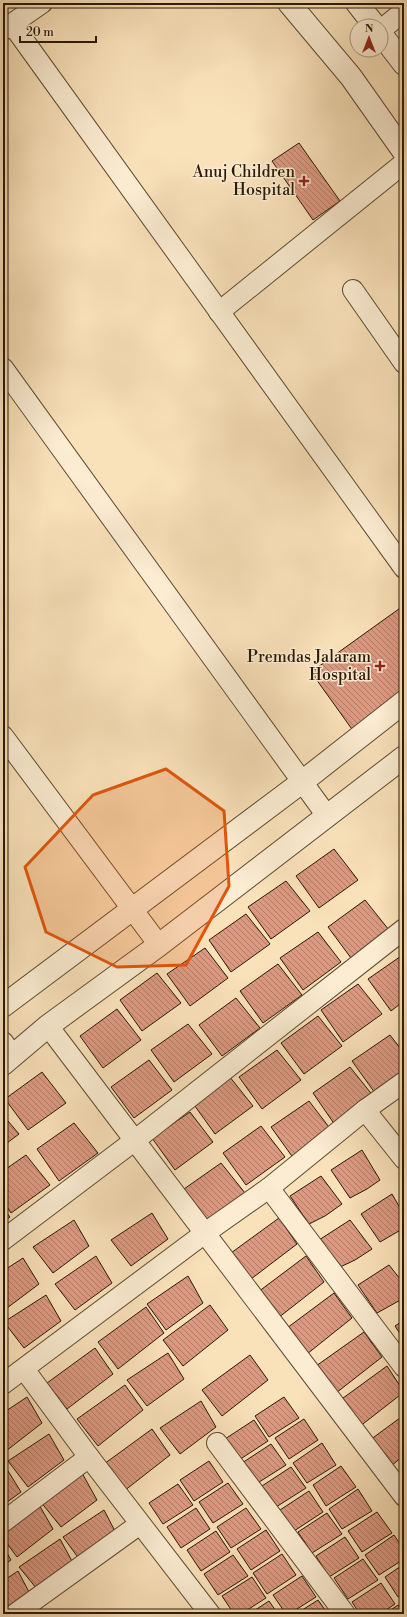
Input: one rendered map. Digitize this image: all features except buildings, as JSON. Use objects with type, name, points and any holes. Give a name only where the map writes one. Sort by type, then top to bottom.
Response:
[{"type":"street","points":[[42,3],[7,27],[219,312],[404,568]]},
{"type":"street","points":[[289,3],[351,76],[404,152]]},
{"type":"street","points":[[357,3],[369,18]]},
{"type":"street","points":[[389,23],[404,11]]},
{"type":"street","points":[[389,44],[404,64]]},
{"type":"street","points":[[219,312],[404,163]]},
{"type":"street","points":[[353,290],[404,363]]},
{"type":"street","points":[[3,368],[327,816]]},
{"type":"street","points":[[3,1006],[302,782],[404,702]]},
{"type":"street","points":[[3,736],[159,945]]},
{"type":"street","points":[[6,1054],[48,1026],[159,945],[404,757]]},
{"type":"street","points":[[3,1240],[134,1141],[404,929]]},
{"type":"street","points":[[48,1026],[404,1496]]},
{"type":"street","points":[[3,1384],[205,1233],[269,1188],[365,1110],[404,1082]]},
{"type":"street","points":[[365,1110],[404,1159]]},
{"type":"street","points":[[269,1188],[404,1368]]},
{"type":"street","points":[[24,1369],[89,1457],[210,1614]]},
{"type":"street","points":[[217,1443],[345,1614]]},
{"type":"street","points":[[3,1522],[89,1457]]},
{"type":"street","points":[[15,1614],[140,1524]]},
{"type":"highlighted area","points":[[166,769],[224,811],[229,886],[186,965],[117,967],[46,932],[25,867],[93,795]]},
{"type":"place","name":"Anuj Children Hospital","points":[[304,181]]},
{"type":"place","name":"Premdas Jalaram Hospital","points":[[380,666]]}]
